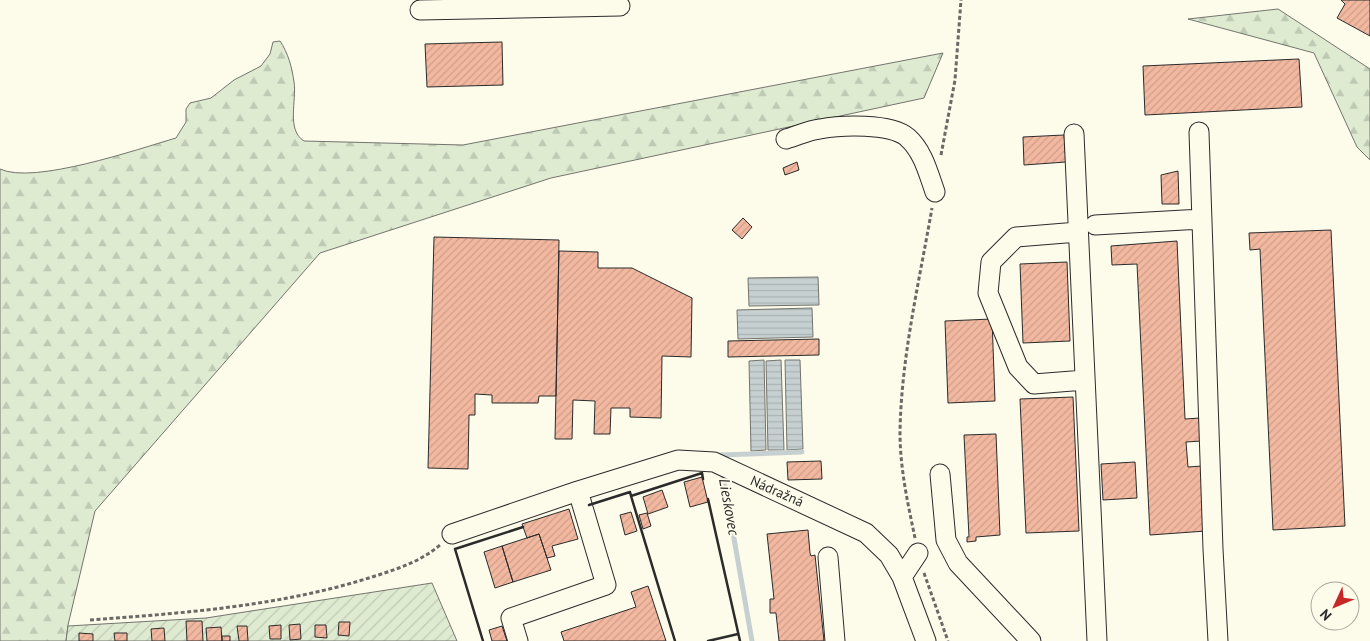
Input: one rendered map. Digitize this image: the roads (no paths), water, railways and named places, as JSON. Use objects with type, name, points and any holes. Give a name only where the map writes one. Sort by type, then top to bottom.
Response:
[{"type":"street","points":[[420,10],[563,4],[620,6]]},
{"type":"street","points":[[786,139],[819,129],[874,127],[896,131],[906,136],[916,146],[926,164],[935,192]]},
{"type":"street","points":[[1199,132],[1213,550],[1218,641]]},
{"type":"street","points":[[1074,134],[1086,229],[1085,380],[1097,641]]},
{"type":"street","points":[[1085,380],[1034,384],[1018,367],[988,292],[991,262],[1016,237],[1202,219]]},
{"type":"street","name":"Nádražná","points":[[452,534],[578,491],[678,460],[721,465],[866,533],[889,555],[902,577],[926,641]]},
{"type":"street","points":[[940,474],[946,540],[958,563],[1031,641]]},
{"type":"street","points":[[518,641],[511,618],[606,585],[578,491]]},
{"type":"street","points":[[902,577],[918,554]]},
{"type":"street","points":[[828,557],[835,641]]},
{"type":"waterway","name":"Lieskovec","points":[[721,460],[720,455],[802,452]]},
{"type":"waterway","name":"Lieskovec","points":[[722,470],[752,641]]}]
